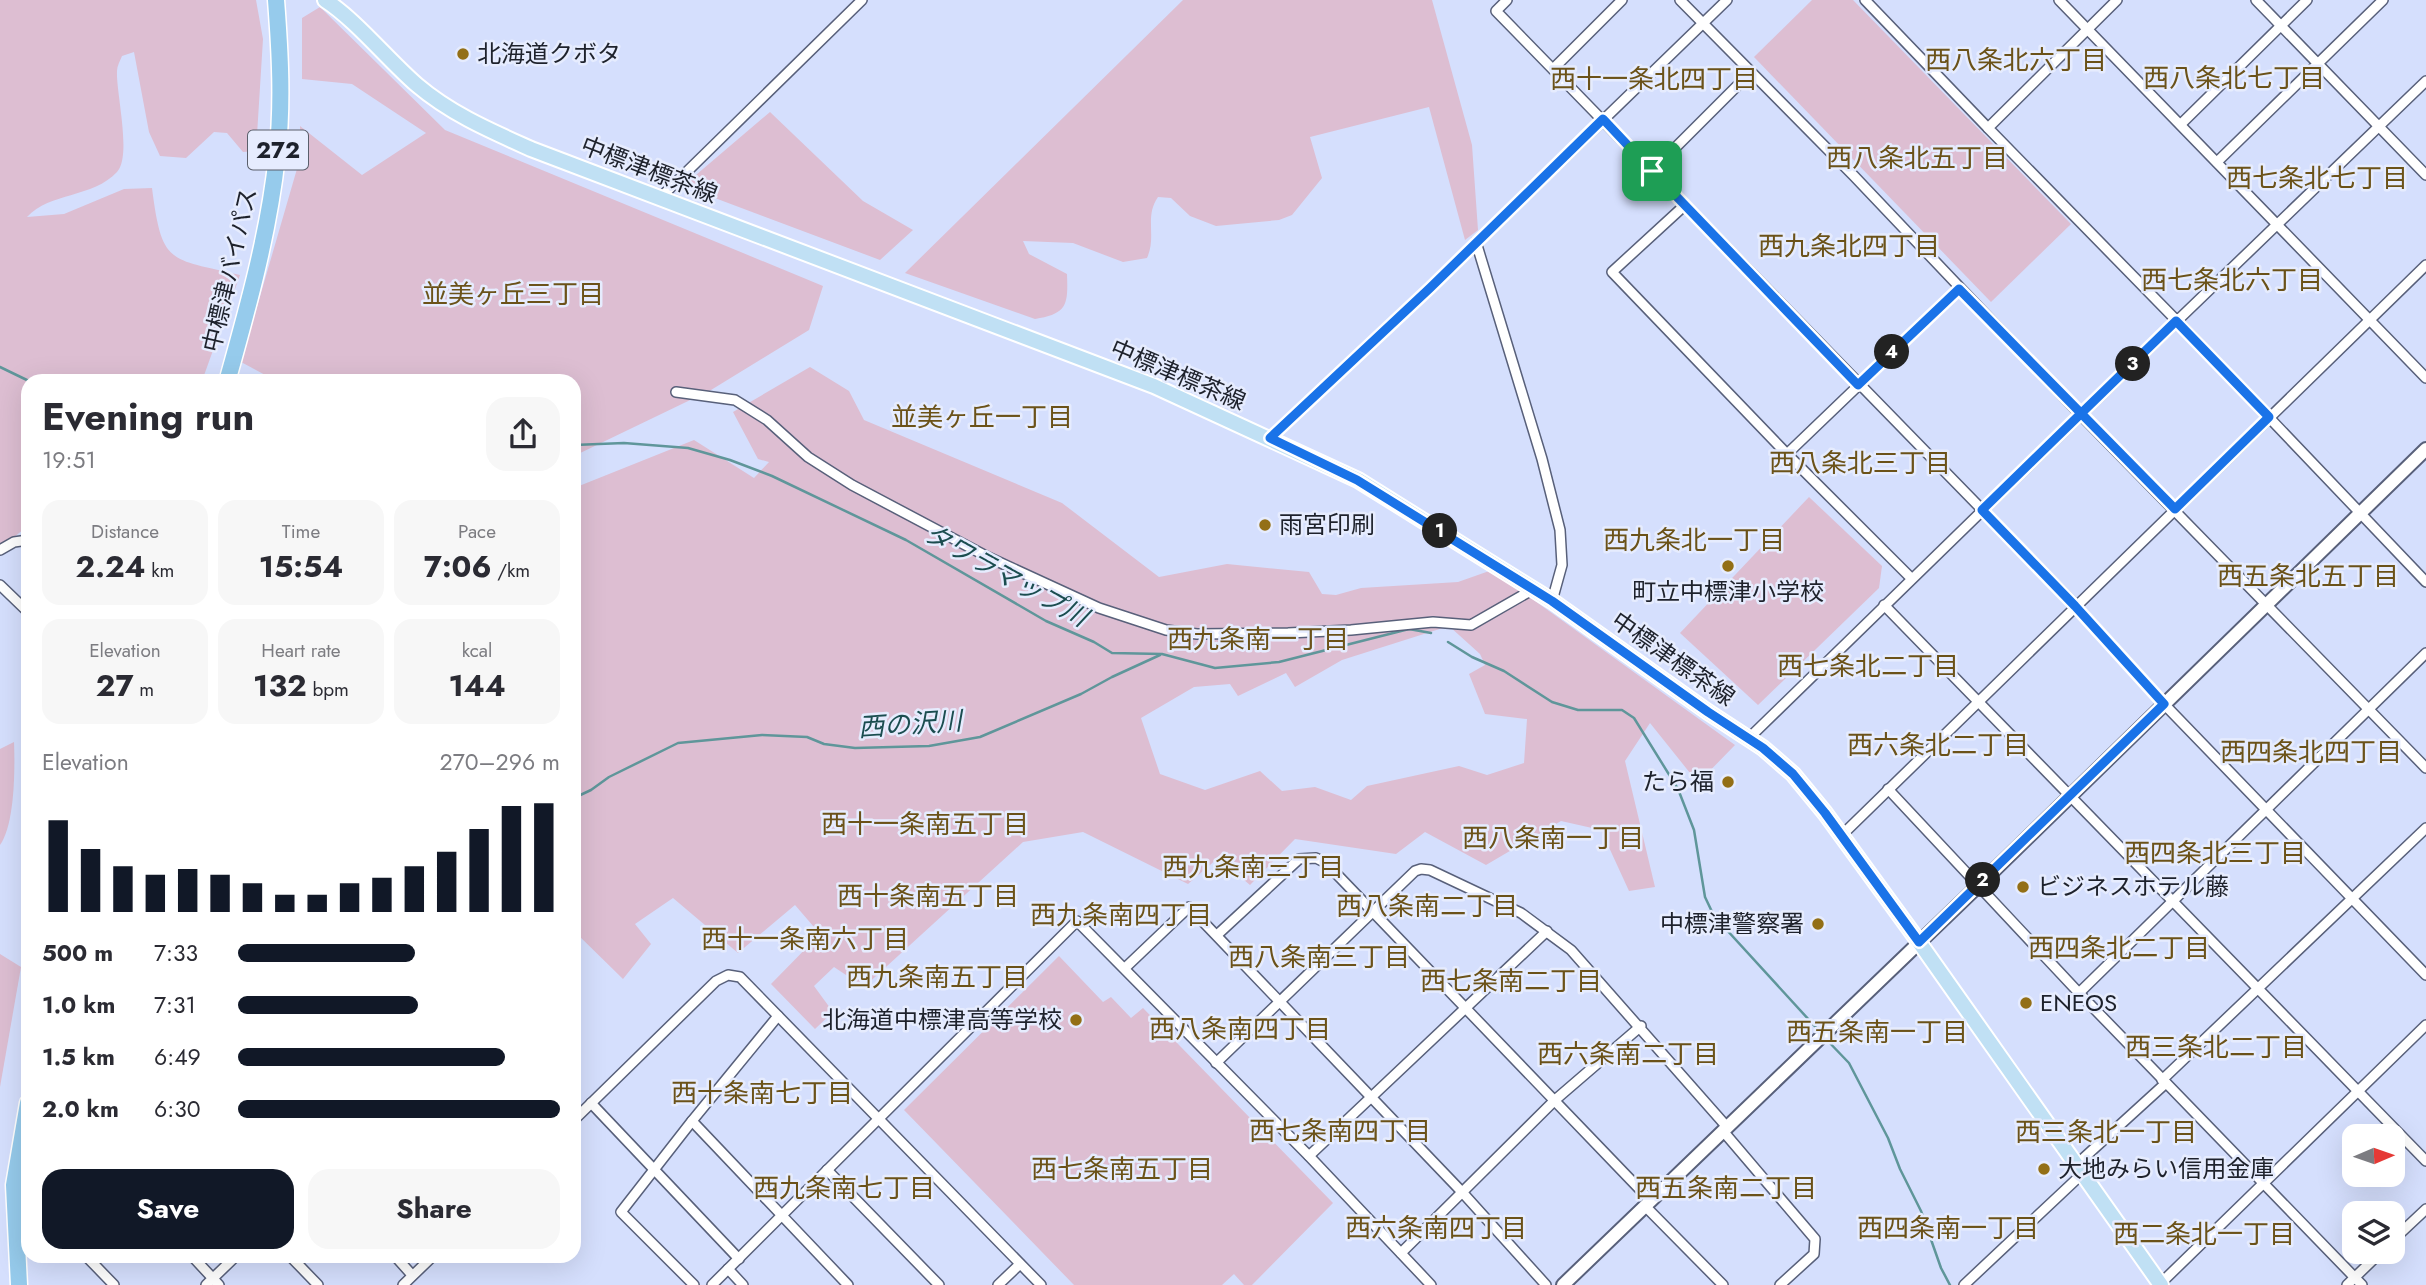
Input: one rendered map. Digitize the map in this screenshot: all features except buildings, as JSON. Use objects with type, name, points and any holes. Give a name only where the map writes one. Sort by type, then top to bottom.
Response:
[{"type":"highway","name":"中標津バイパス","points":[[229,374],[261,252],[277,156],[281,64],[276,0]]},
{"type":"highway","points":[[19,1285],[14,1185],[21,1144]]},
{"type":"main road","name":"中標津標茶線","points":[[325,0],[419,86],[454,113],[531,149],[1154,386],[1357,480],[1552,601],[1763,748],[1793,774],[1841,836],[1919,942],[2160,1285]]},
{"type":"main road","points":[[1563,1285],[1978,886],[2426,449]]},
{"type":"street","points":[[660,198],[862,0]]},
{"type":"street","points":[[1507,0],[1496,11],[2075,606],[2164,704],[2426,975]]},
{"type":"street","points":[[1553,69],[1622,0]]},
{"type":"street","points":[[1680,0],[1854,176],[1959,289],[2426,768]]},
{"type":"street","points":[[1270,438],[1727,0]]},
{"type":"street","points":[[1865,0],[2426,582]]},
{"type":"street","points":[[2059,0],[2426,378]]},
{"type":"street","points":[[1988,128],[2117,0]]},
{"type":"street","points":[[2256,0],[2426,175]]},
{"type":"street","points":[[2181,124],[2307,0]]},
{"type":"street","points":[[2217,162],[2383,0]]},
{"type":"street","points":[[1652,171],[1751,72]]},
{"type":"street","points":[[1748,739],[2426,81]]},
{"type":"street","points":[[1685,205],[1612,271],[1787,454],[1912,578]]},
{"type":"street","points":[[1476,242],[1542,459],[1560,530],[1562,565],[1552,601]]},
{"type":"street","points":[[1841,836],[2426,265]]},
{"type":"street","points":[[1787,454],[1959,289]]},
{"type":"street","points":[[676,391],[735,400],[767,420],[808,457],[852,485],[988,557],[1099,608],[1166,630],[1197,634],[1288,633],[1424,623],[1451,622],[1471,625],[1532,590]]},
{"type":"street","points":[[0,550],[21,541]]},
{"type":"street","points":[[0,584],[21,605]]},
{"type":"street","points":[[1884,605],[2426,1161]]},
{"type":"street","points":[[2079,993],[2426,653]]},
{"type":"street","points":[[1888,789],[2079,993],[2362,1285]]},
{"type":"street","points":[[1964,1285],[2258,988],[2426,828]]},
{"type":"street","points":[[1217,935],[1299,859],[1316,858],[1326,863],[1555,1100],[1724,1285]]},
{"type":"street","points":[[1216,1063],[1415,872],[1421,869],[1430,870],[1521,913],[1547,931],[1572,950],[1641,1026],[1815,1240],[1814,1254],[1780,1285]]},
{"type":"street","points":[[1125,968],[1189,907],[1462,1192],[1546,1285]]},
{"type":"street","points":[[712,1285],[1077,921],[1431,1285]]},
{"type":"street","points":[[1308,1156],[1547,931]]},
{"type":"street","points":[[581,1113],[723,976],[740,977],[1041,1285]]},
{"type":"street","points":[[694,1285],[621,1212],[778,1016]]},
{"type":"street","points":[[2160,1285],[2426,1025]]},
{"type":"street","points":[[1401,1253],[1555,1100],[1641,1026]]},
{"type":"street","points":[[591,1103],[738,1259]]},
{"type":"street","points":[[692,1121],[849,1285]]},
{"type":"street","points":[[827,1170],[939,1285]]},
{"type":"street","points":[[2405,1229],[2426,1209]]},
{"type":"street","points":[[93,1263],[114,1285]]},
{"type":"street","points":[[197,1263],[213,1283],[230,1263]]},
{"type":"street","points":[[297,1263],[318,1285]]},
{"type":"street","points":[[401,1263],[412,1275]]},
{"type":"street","points":[[402,1285],[425,1263]]},
{"type":"street","points":[[998,1285],[1020,1264]]},
{"type":"street","points":[[2347,1285],[2368,1264]]},
{"type":"street","points":[[728,1269],[743,1285]]},
{"type":"shaded area","points":[[0,0],[256,0],[263,39],[256,151],[243,152],[227,133],[214,132],[186,158],[160,156],[149,132],[134,52],[122,56],[117,69],[123,153],[117,172],[96,186],[47,203],[27,217],[64,214],[124,189],[152,188],[160,232],[173,254],[184,261],[240,275],[205,374],[21,374],[21,532],[0,548]]},
{"type":"shaded area","points":[[1183,0],[1432,0],[1472,145],[1478,230],[1465,240],[1429,107],[1310,137],[1322,178],[1292,215],[1279,220],[1216,226],[1190,216],[1171,198],[1158,197],[1152,212],[1151,242],[1147,258],[1123,262],[1073,243],[1023,241],[1029,254],[1067,274],[1064,306],[1046,317],[1035,319],[905,273]]},
{"type":"shaded area","points":[[1812,0],[1853,0],[2071,224],[1991,302],[1754,57]]},
{"type":"shaded area","points":[[320,7],[445,130],[823,286],[809,330],[711,390],[581,453],[581,374],[263,374],[241,362],[301,155],[300,126],[362,175],[426,133],[352,84],[302,79],[302,18]]},
{"type":"shaded area","points":[[770,112],[863,201],[913,230],[880,260],[683,186]]},
{"type":"shaded area","points":[[810,367],[849,391],[864,420],[1062,503],[1159,577],[1227,564],[1309,572],[1322,594],[1336,595],[1361,588],[1458,582],[1492,570],[1735,745],[1698,783],[1650,723],[1625,761],[1655,887],[1629,891],[1601,830],[1561,821],[1486,865],[1425,832],[1396,854],[1295,839],[1250,885],[1218,858],[1188,884],[1083,832],[1023,842],[864,987],[834,967],[814,986],[833,1012],[815,1029],[771,984],[820,934],[795,905],[738,953],[673,898],[635,924],[651,944],[623,979],[581,938],[581,485],[694,440],[754,478],[769,462],[758,459],[733,412]],"holes":[[[1449,626],[1480,654],[1485,665],[1469,674],[1485,714],[1527,719],[1524,763],[1487,775],[1459,766],[1367,786],[1351,800],[1315,787],[1282,791],[1260,771],[1205,790],[1160,774],[1141,718],[1194,687],[1230,684],[1238,696],[1286,673],[1295,687],[1342,660]]]},
{"type":"shaded area","points":[[1809,497],[1882,566],[1879,588],[1758,705],[1680,633]]},
{"type":"shaded area","points":[[14,742],[11,810],[9,824],[0,845],[0,749]]},
{"type":"shaded area","points":[[0,954],[21,967],[0,1087]]},
{"type":"shaded area","name":"北海道中標津高等学校","points":[[1059,956],[1103,1002],[1111,997],[1131,1018],[1143,1008],[1333,1203],[1252,1285],[1244,1285],[1234,1274],[1222,1285],[1074,1285],[904,1110]]},
{"type":"waterway","name":"タワラマップ川","points":[[0,367],[21,377]]},
{"type":"waterway","name":"タワラマップ川","points":[[581,445],[624,443],[688,448],[772,476],[906,540],[1046,621],[1112,653],[1162,654],[1215,668],[1279,662],[1409,629],[1431,633]]},
{"type":"waterway","name":"タワラマップ川","points":[[1448,642],[1472,657],[1504,671],[1552,702],[1578,710],[1622,710],[1634,718],[1678,789],[1694,830],[1705,897],[1714,916],[1821,1033]]},
{"type":"waterway","name":"西の沢川","points":[[581,795],[609,777],[678,743],[762,735],[807,737],[824,744],[855,748],[929,746],[980,737],[1081,694],[1160,655]]},
{"type":"waterway","name":"タワラマップ川","points":[[1825,1038],[1849,1063],[1888,1138],[1950,1285]]},
{"type":"place","name":"北海道クボタ","points":[[463,54]]},
{"type":"place","name":"雨宮印刷","points":[[1265,525]]},
{"type":"place","name":"町立中標津小学校","points":[[1728,566]]},
{"type":"place","name":"たら福","points":[[1728,782]]},
{"type":"place","name":"ビジネスホテル藤","points":[[2023,887]]},
{"type":"place","name":"中標津警察署","points":[[1818,924]]},
{"type":"place","name":"ENEOS","points":[[2026,1003]]},
{"type":"place","name":"北海道中標津高等学校","points":[[1076,1020]]},
{"type":"place","name":"大地みらい信用金庫","points":[[2044,1169]]},
{"type":"district","name":"西八条北六丁目","points":[[2016,60]]},
{"type":"district","name":"西八条北七丁目","points":[[2234,78]]},
{"type":"district","name":"西十一条北四丁目","points":[[1654,79]]},
{"type":"district","name":"西八条北五丁目","points":[[1917,158]]},
{"type":"district","name":"西七条北七丁目","points":[[2317,178]]},
{"type":"district","name":"西九条北四丁目","points":[[1849,246]]},
{"type":"district","name":"西七条北六丁目","points":[[2232,280]]},
{"type":"district","name":"並美ヶ丘三丁目","points":[[513,294]]},
{"type":"district","name":"並美ヶ丘一丁目","points":[[982,417]]},
{"type":"district","name":"西八条北三丁目","points":[[1860,463]]},
{"type":"district","name":"西九条北一丁目","points":[[1694,540]]},
{"type":"district","name":"西五条北五丁目","points":[[2308,576]]},
{"type":"district","name":"西九条南一丁目","points":[[1258,639]]},
{"type":"district","name":"西七条北二丁目","points":[[1868,666]]},
{"type":"district","name":"西六条北二丁目","points":[[1938,745]]},
{"type":"district","name":"西四条北四丁目","points":[[2311,752]]},
{"type":"district","name":"西十一条南五丁目","points":[[925,824]]},
{"type":"district","name":"西八条南一丁目","points":[[1553,838]]},
{"type":"district","name":"西四条北三丁目","points":[[2215,853]]},
{"type":"district","name":"西九条南三丁目","points":[[1253,867]]},
{"type":"district","name":"西十条南五丁目","points":[[928,896]]},
{"type":"district","name":"西八条南二丁目","points":[[1427,906]]},
{"type":"district","name":"西九条南四丁目","points":[[1121,915]]},
{"type":"district","name":"西十一条南六丁目","points":[[805,939]]},
{"type":"district","name":"西四条北二丁目","points":[[2119,948]]},
{"type":"district","name":"西八条南三丁目","points":[[1319,957]]},
{"type":"district","name":"西九条南五丁目","points":[[937,977]]},
{"type":"district","name":"西七条南二丁目","points":[[1511,981]]},
{"type":"district","name":"西八条南四丁目","points":[[1240,1029]]},
{"type":"district","name":"西五条南一丁目","points":[[1877,1032]]},
{"type":"district","name":"西三条北二丁目","points":[[2216,1047]]},
{"type":"district","name":"西六条南二丁目","points":[[1628,1054]]},
{"type":"district","name":"西十条南七丁目","points":[[762,1093]]},
{"type":"district","name":"西七条南四丁目","points":[[1340,1131]]},
{"type":"district","name":"西三条北一丁目","points":[[2106,1132]]},
{"type":"district","name":"西七条南五丁目","points":[[1122,1169]]},
{"type":"district","name":"西九条南七丁目","points":[[844,1188]]},
{"type":"district","name":"西五条南二丁目","points":[[1726,1188]]},
{"type":"district","name":"西六条南四丁目","points":[[1436,1228]]},
{"type":"district","name":"西四条南一丁目","points":[[1948,1228]]},
{"type":"district","name":"西二条北一丁目","points":[[2204,1234]]},
{"type":"route","points":[[1652,171],[1603,119],[1430,288],[1270,438],[1357,480],[1552,601],[1763,748],[1793,774],[1825,813],[1919,942],[2164,704],[2075,606],[1982,510],[2081,415],[2176,321],[2269,417],[2175,509],[2081,415],[1959,289],[1858,385],[1652,171]]}]
